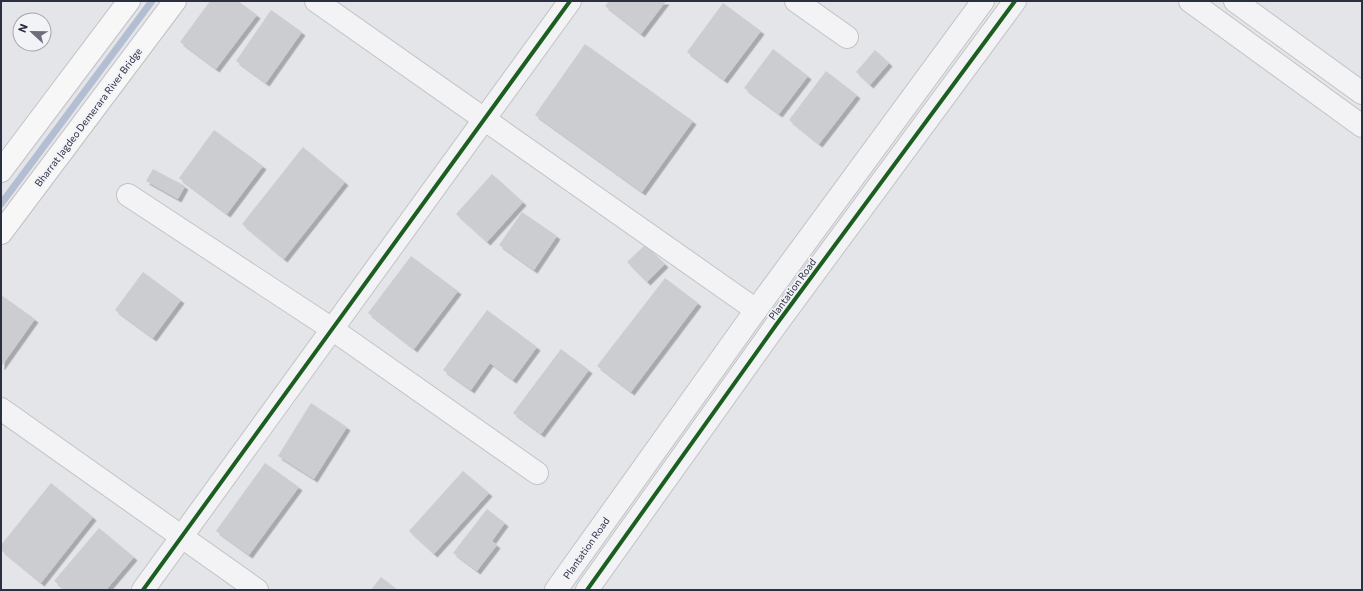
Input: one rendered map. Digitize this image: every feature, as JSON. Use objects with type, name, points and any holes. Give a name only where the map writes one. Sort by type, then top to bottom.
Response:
[{"type":"main road","points":[[1,171],[129,1]]},
{"type":"main road","name":"Bharrat Jagdeo Demerara River Bridge","points":[[1,233],[175,1]]},
{"type":"street","points":[[316,1],[756,310]]},
{"type":"street","points":[[143,590],[570,1]]},
{"type":"street","points":[[796,1],[848,37]]},
{"type":"street","name":"Plantation Road","points":[[556,590],[756,310],[983,1]]},
{"type":"street","name":"Plantation Road","points":[[587,590],[776,325],[1015,1]]},
{"type":"street","points":[[1190,1],[1216,8],[1362,126]]},
{"type":"street","points":[[1236,1],[1362,93]]},
{"type":"street","points":[[128,195],[332,329],[537,473]]},
{"type":"street","points":[[1,409],[257,590]]},
{"type":"building","points":[[210,1],[238,1],[257,15],[216,69],[180,42]]},
{"type":"building","points":[[609,1],[666,1],[641,34],[605,6]]},
{"type":"building","points":[[723,3],[761,31],[724,80],[687,52]]},
{"type":"building","points":[[271,10],[302,32],[266,83],[236,61]]},
{"type":"building","points":[[585,44],[693,121],[642,192],[535,115]]},
{"type":"building","points":[[773,49],[808,76],[779,114],[744,88]]},
{"type":"building","points":[[875,50],[889,63],[870,85],[856,72]]},
{"type":"building","points":[[826,71],[857,95],[819,144],[789,120]]},
{"type":"building","points":[[214,130],[263,166],[227,214],[179,178]]},
{"type":"building","points":[[303,147],[345,182],[284,259],[242,224]]},
{"type":"building","points":[[153,169],[185,186],[178,199],[146,181]]},
{"type":"building","points":[[492,174],[523,202],[487,242],[456,214]]},
{"type":"building","points":[[522,212],[557,236],[534,270],[499,245]]},
{"type":"building","points":[[645,245],[665,264],[647,282],[627,262]]},
{"type":"building","points":[[411,256],[458,291],[414,349],[368,313]]},
{"type":"building","points":[[143,272],[181,300],[153,338],[115,310]]},
{"type":"building","points":[[665,278],[698,303],[631,392],[597,366]]},
{"type":"building","points":[[1,295],[35,319],[1,367]]},
{"type":"building","points":[[487,310],[537,347],[513,380],[490,363],[471,390],[443,370]]},
{"type":"building","points":[[561,349],[589,370],[541,434],[513,413]]},
{"type":"building","points":[[311,403],[347,427],[314,479],[278,456]]},
{"type":"building","points":[[265,463],[299,487],[249,555],[216,531]]},
{"type":"building","points":[[463,471],[489,493],[434,554],[409,531]]},
{"type":"building","points":[[51,483],[93,517],[41,583],[1,550],[1,545]]},
{"type":"building","points":[[487,509],[505,523],[492,541],[497,545],[477,571],[453,553]]},
{"type":"building","points":[[99,528],[134,557],[106,590],[65,590],[54,581]]},
{"type":"building","points":[[381,577],[398,590],[371,590]]},
{"type":"waterway","points":[[1,204],[152,1]]},
{"type":"cycle path","points":[[143,590],[570,1]]},
{"type":"cycle path","points":[[587,590],[776,325],[1015,1]]}]
